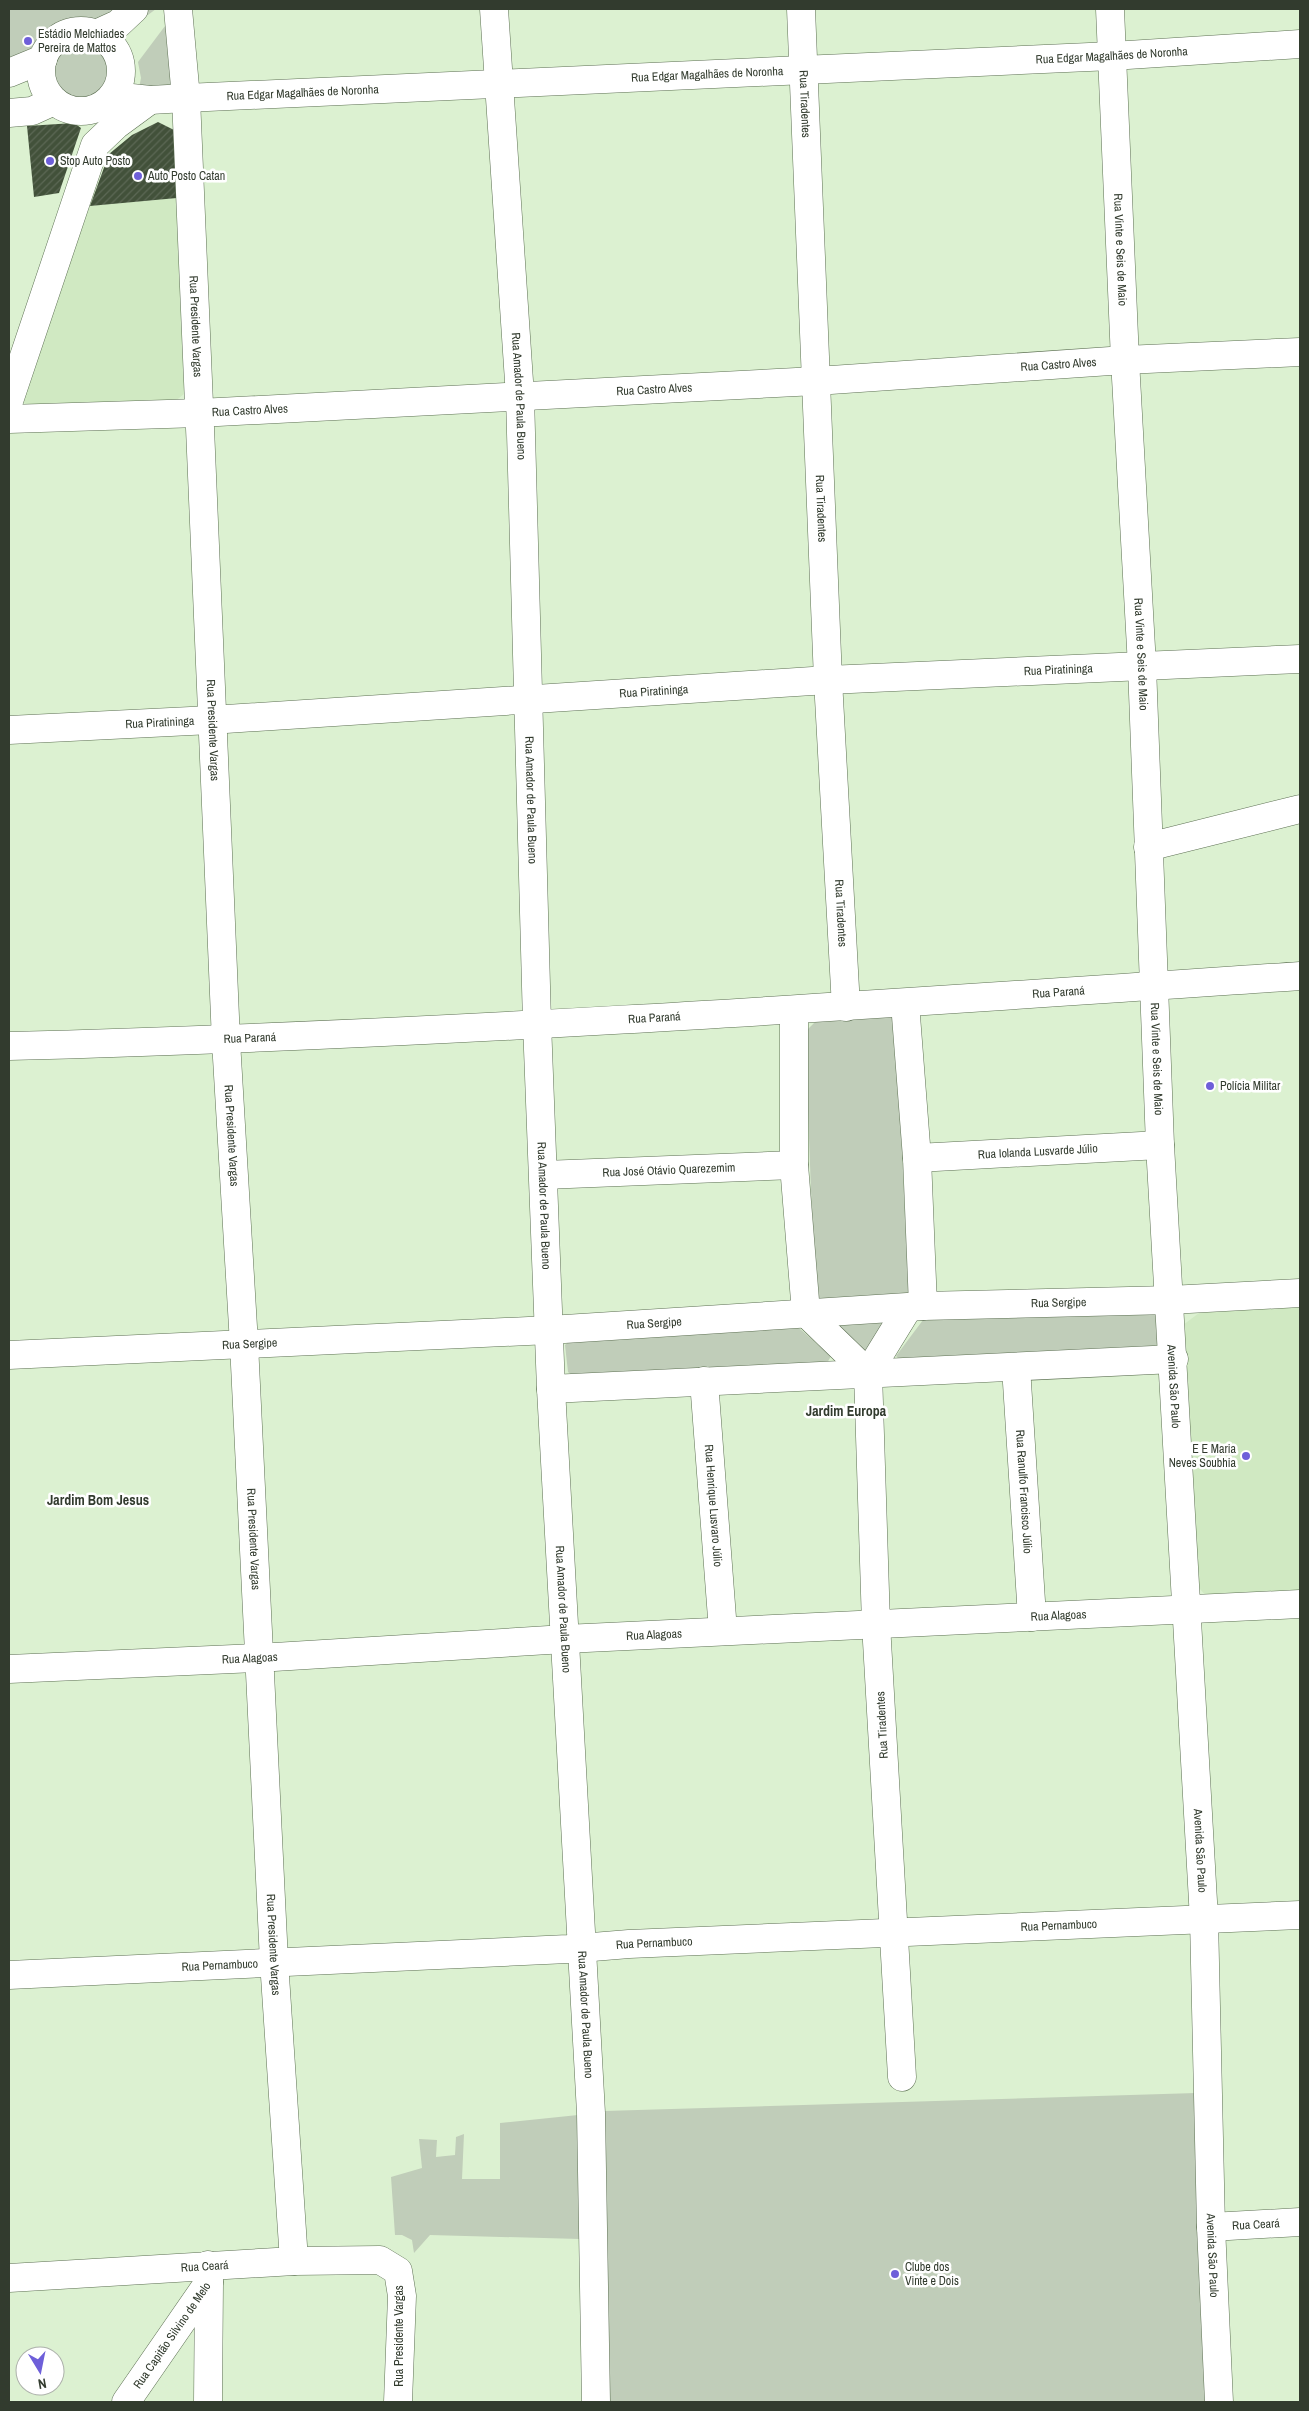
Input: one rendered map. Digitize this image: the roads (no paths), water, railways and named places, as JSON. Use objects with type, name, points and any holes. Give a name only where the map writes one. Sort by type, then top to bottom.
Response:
[{"type":"street","points":[[96,34],[118,24],[134,9]]},
{"type":"street","name":"Rua Presidente Vargas","points":[[178,9],[186,98],[226,1040],[244,1344],[274,1961],[294,2260]]},
{"type":"street","name":"Rua Amador de Paula Bueno","points":[[494,9],[520,396],[537,1023],[551,1389],[591,2113],[596,2402]]},
{"type":"street","name":"Rua Tiradentes","points":[[801,9],[828,680],[846,1007]]},
{"type":"street","name":"Rua Vinte e Seis de Maio","points":[[1110,9],[1125,360],[1142,666],[1160,1145],[1170,1300]]},
{"type":"street","points":[[9,401],[108,101],[120,83],[122,69],[118,54],[109,42],[96,34],[80,31],[64,35],[51,44],[43,59],[41,74],[45,88],[54,101],[69,110],[87,111],[108,101]]},
{"type":"street","name":"Rua Edgar Magalhães de Noronha","points":[[108,101],[804,68],[1112,56],[1300,44]]},
{"type":"street","points":[[9,73],[43,59]]},
{"type":"street","points":[[86,166],[95,145],[116,125],[150,100]]},
{"type":"street","points":[[9,113],[32,111],[54,101]]},
{"type":"street","name":"Rua Castro Alves","points":[[9,419],[199,413],[816,381],[1125,360],[1300,352]]},
{"type":"street","name":"Rua Piratininga","points":[[9,730],[211,720],[828,680],[1300,659]]},
{"type":"street","points":[[1148,847],[1300,809]]},
{"type":"street","name":"Rua Paraná","points":[[9,1046],[226,1040],[794,1011],[1300,976]]},
{"type":"street","points":[[868,1373],[916,1307],[917,1158],[906,1003]]},
{"type":"street","points":[[794,1011],[794,1165],[806,1313],[868,1373]]},
{"type":"street","name":"Rua Iolanda Lusvarde Júlio","points":[[917,1158],[1160,1145]]},
{"type":"street","name":"Rua José Otávio Quarezemim","points":[[544,1175],[794,1165]]},
{"type":"street","name":"Rua Sergipe","points":[[9,1354],[549,1330],[916,1307],[1170,1300],[1300,1293]]},
{"type":"street","name":"Avenida São Paulo","points":[[1170,1300],[1204,1919],[1211,2227],[1219,2402]]},
{"type":"street","points":[[551,1389],[1174,1359]]},
{"type":"street","name":"Rua Ranulfo Francisco Júlio","points":[[1016,1367],[1032,1617]]},
{"type":"street","name":"Rua Tiradentes","points":[[868,1373],[876,1624],[902,2077]]},
{"type":"street","name":"Rua Henrique Lusvaro Júlio","points":[[704,1381],[723,1631]]},
{"type":"street","name":"Rua Alagoas","points":[[9,1669],[258,1658],[723,1631],[1300,1604]]},
{"type":"street","name":"Rua Pernambuco","points":[[9,1975],[274,1961],[1300,1915]]},
{"type":"street","name":"Rua Ceará","points":[[1211,2227],[1300,2222]]},
{"type":"street","name":"Rua Ceará","points":[[9,2278],[208,2274],[294,2260],[380,2260],[398,2271]]},
{"type":"street","name":"Rua Presidente Vargas","points":[[398,2271],[402,2296],[398,2402]]},
{"type":"street","points":[[208,2274],[208,2402]]},
{"type":"street","name":"Rua Capitão Silvino de Melo","points":[[126,2402],[208,2274]]},
{"type":"place","name":"Estádio Melchiades Pereira de Mattos","points":[[28,41]]},
{"type":"place","name":"Stop Auto Posto","points":[[50,161]]},
{"type":"place","name":"Auto Posto Catan","points":[[138,176]]},
{"type":"place","name":"Polícia Militar","points":[[1210,1086]]},
{"type":"place","name":"E E Maria Neves Soubhia","points":[[1246,1456]]},
{"type":"place","name":"Clube dos Vinte e Dois","points":[[895,2274]]},
{"type":"district","name":"Jardim Europa","points":[[846,1411]]},
{"type":"district","name":"Jardim Bom Jesus","points":[[98,1500]]}]
